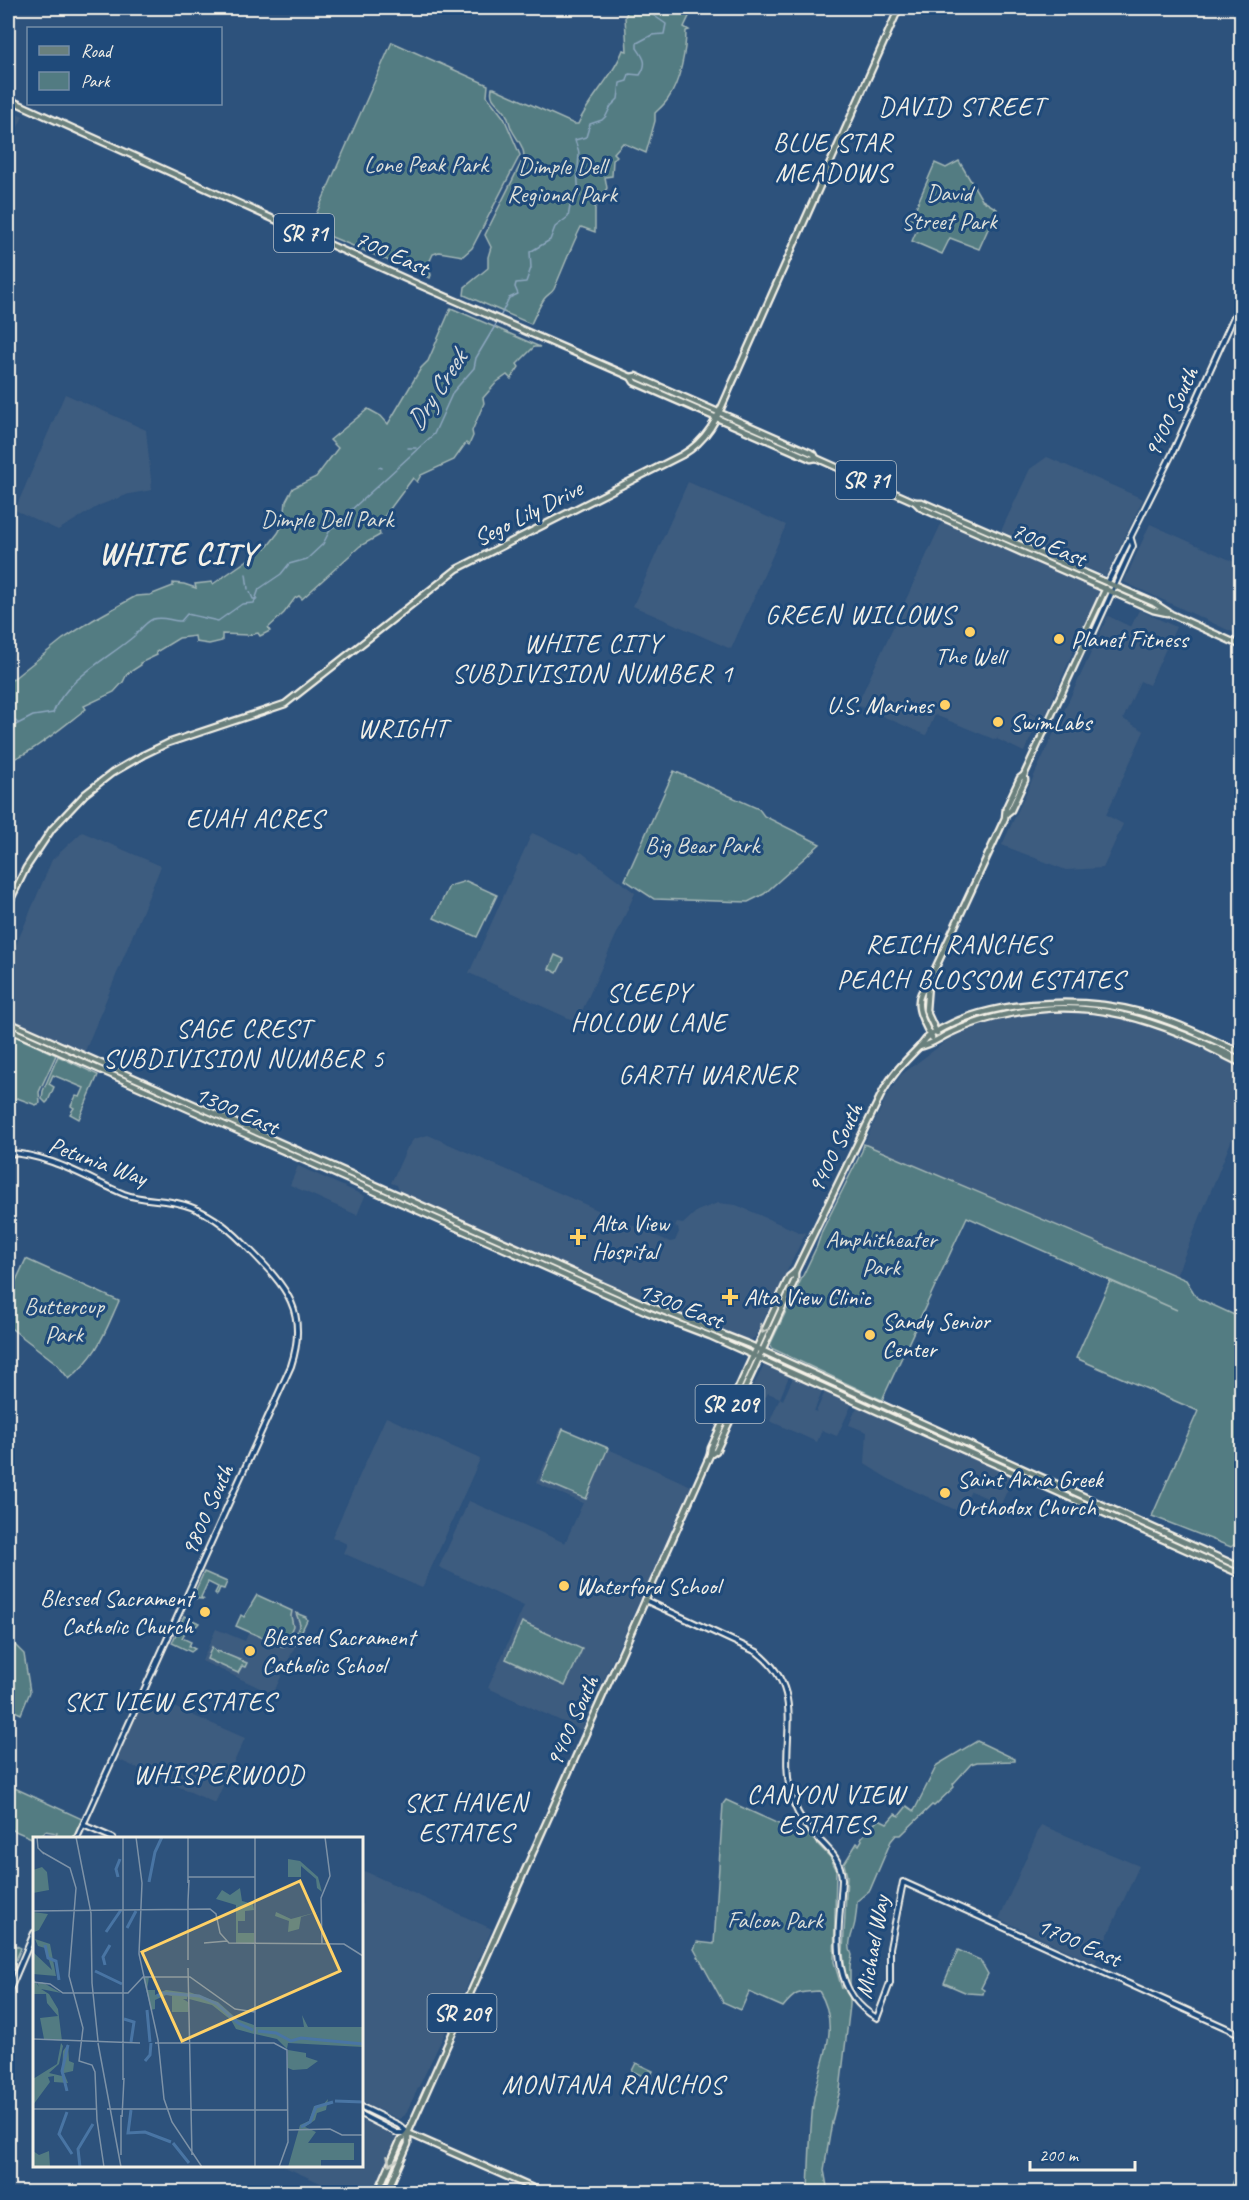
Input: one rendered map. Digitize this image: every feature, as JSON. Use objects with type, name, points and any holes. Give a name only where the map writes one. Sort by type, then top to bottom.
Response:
[{"type":"main road","name":"Sego Lily Drive","points":[[8,905],[26,868],[52,829],[85,794],[112,773],[168,743],[285,704],[457,569],[690,450],[706,437],[899,8]]},
{"type":"main road","name":"700 East","points":[[8,99],[483,313],[631,377],[636,376],[717,415],[813,454],[816,458],[915,502],[933,507],[1115,585],[1154,603],[1171,614],[1242,646]]},
{"type":"main road","name":"700 East","points":[[915,502],[921,508],[1105,589],[1153,610],[1171,614]]},
{"type":"main road","name":"9400 South","points":[[919,1047],[934,1042],[918,1007],[921,994],[928,984],[1006,814],[1006,808],[1020,778],[1024,775],[1086,640],[1086,631],[1108,582]]},
{"type":"main road","name":"9400 South","points":[[928,984],[926,1010],[940,1039]]},
{"type":"main road","name":"SR 209","points":[[931,1036],[969,1018],[1004,1009],[1060,1002],[1105,1005],[1141,1012],[1174,1023],[1242,1056]]},
{"type":"main road","name":"SR 209","points":[[934,1042],[964,1027],[1007,1014],[1071,1008],[1138,1017],[1242,1056]]},
{"type":"main road","name":"1300 East","points":[[8,1022],[634,1300],[762,1351],[1242,1568]]},
{"type":"main road","name":"1300 East","points":[[8,1029],[647,1312],[752,1354],[1242,1575]]},
{"type":"main road","name":"9400 South","points":[[378,2193],[400,2141],[408,2133],[710,1455],[752,1354],[789,1277],[795,1272],[882,1093],[899,1067],[931,1036]]},
{"type":"main road","points":[[1201,1042],[1221,1055],[1242,1064]]},
{"type":"main road","name":"9400 South","points":[[710,1455],[716,1450],[759,1358],[795,1280],[795,1272]]},
{"type":"main road","name":"9400 South","points":[[387,2193],[408,2144],[408,2133]]},
{"type":"main road","points":[[408,2133],[542,2193]]},
{"type":"street","name":"9400 South","points":[[1108,582],[1126,543],[1131,539],[1242,299]]},
{"type":"street","name":"9400 South","points":[[1086,640],[1093,634],[1133,546],[1131,539]]},
{"type":"street","name":"Petunia Way","points":[[8,1153],[43,1159],[135,1197],[182,1203],[207,1214],[229,1229],[280,1281],[294,1309],[297,1328],[296,1347],[279,1393]]},
{"type":"street","name":"9800 South","points":[[78,1837],[279,1393]]},
{"type":"street","name":"Michael Way","points":[[645,1600],[750,1647],[769,1663],[782,1682],[788,1696],[790,1712],[787,1770],[791,1797],[801,1818],[836,1856],[842,1869],[838,1950],[841,1974],[854,1998],[877,2018],[890,1983],[890,1948],[903,1882]]},
{"type":"street","points":[[83,1825],[109,1837]]},
{"type":"street","name":"1700 East","points":[[903,1882],[1242,2035]]},
{"type":"street","points":[[8,1994],[33,1935]]},
{"type":"street","points":[[363,2107],[399,2125],[408,2133]]},
{"type":"street","points":[[363,2116],[397,2133],[408,2133]]},
{"type":"shaded area","points":[[8,109],[23,116],[8,150]]},
{"type":"shaded area","points":[[65,394],[146,430],[152,490],[129,494],[100,505],[58,530],[15,510]]},
{"type":"shaded area","points":[[1047,457],[1143,499],[1106,576],[1001,531],[1030,469]]},
{"type":"shaded area","points":[[688,482],[786,525],[731,649],[633,606]]},
{"type":"shaded area","points":[[942,522],[1099,591],[1044,719],[1027,711],[1016,716],[1027,712],[1040,718],[1024,752],[997,739],[999,735],[996,740],[935,715],[926,735],[857,705]]},
{"type":"shaded area","points":[[1150,524],[1241,565],[1241,636],[1124,582]]},
{"type":"shaded area","points":[[1139,610],[1176,627],[1149,685],[1140,681],[1123,719],[1144,731],[1106,815],[1123,824],[1103,868],[1066,870],[1002,845],[1108,616],[1131,627]]},
{"type":"shaded area","points":[[82,832],[161,866],[85,1051],[8,1018],[8,964],[52,860]]},
{"type":"shaded area","points":[[532,833],[579,854],[581,852],[635,893],[577,1022],[469,973]]},
{"type":"shaded area","points":[[1076,1012],[1127,1019],[1154,1026],[1201,1045],[1241,1065],[1241,1117],[1176,1276],[864,1144],[886,1098],[901,1075],[953,1036],[988,1023],[1016,1017],[1040,1013]]},
{"type":"shaded area","name":"Alta View Hospital","points":[[428,1135],[670,1242],[675,1241],[679,1232],[675,1227],[677,1223],[683,1224],[697,1211],[718,1203],[736,1205],[801,1233],[806,1232],[755,1337],[749,1341],[636,1298],[399,1191],[397,1185],[391,1183],[407,1148],[414,1139]]},
{"type":"shaded area","points":[[298,1166],[365,1196],[357,1215],[290,1185]]},
{"type":"shaded area","points":[[764,1366],[789,1376],[780,1398],[768,1393],[766,1397],[751,1390]]},
{"type":"shaded area","points":[[793,1378],[822,1392],[814,1411],[816,1412],[825,1392],[851,1406],[837,1436],[822,1430],[817,1442],[770,1421],[780,1398],[783,1400]]},
{"type":"shaded area","points":[[859,1407],[1010,1474],[1012,1480],[1001,1504],[971,1491],[960,1512],[887,1478],[865,1464],[867,1432],[849,1425]]},
{"type":"shaded area","points":[[386,1417],[480,1459],[422,1588],[343,1553],[347,1544],[332,1537]]},
{"type":"shaded area","name":"Waterford School","points":[[561,1428],[691,1486],[581,1730],[488,1688],[524,1606],[439,1567],[469,1501],[565,1543],[583,1503],[536,1483]]},
{"type":"shaded area","name":"Blessed Sacrament Catholic School","points":[[257,1595],[308,1618],[273,1694],[202,1661],[216,1629],[245,1641],[249,1632],[236,1626],[241,1615],[244,1617]]},
{"type":"shaded area","points":[[146,1695],[245,1738],[215,1803],[117,1759]]},
{"type":"shaded area","points":[[1041,1825],[1139,1866],[1095,1963],[999,1919]]},
{"type":"shaded area","points":[[363,1870],[492,1929],[460,2002],[405,2115],[399,2119],[363,2102]]},
{"type":"shaded area","points":[[363,2121],[396,2139],[375,2192],[322,2192],[325,2185],[285,2167],[363,2167]]},
{"type":"green space","name":"Dimple Dell Regional Park","points":[[629,8],[693,8],[684,27],[689,30],[686,31],[679,75],[668,99],[655,113],[646,153],[623,143],[614,153],[617,156],[613,160],[612,176],[605,177],[607,188],[595,208],[595,232],[581,227],[554,289],[544,299],[531,324],[464,295],[465,287],[488,268],[491,247],[485,235],[524,157],[522,146],[506,114],[493,99],[492,88],[578,124],[623,50],[627,51],[625,17]]},
{"type":"green space","name":"Lone Peak Park","points":[[392,42],[488,85],[487,96],[504,118],[520,155],[472,248],[463,256],[439,252],[433,254],[428,265],[430,278],[310,228]]},
{"type":"green space","name":"David Street Park","points":[[959,161],[982,200],[997,209],[979,249],[950,238],[942,254],[912,241],[919,225],[910,221],[935,163],[946,168]]},
{"type":"green space","name":"Dimple Dell Park","points":[[451,308],[540,347],[534,347],[517,364],[519,367],[511,379],[507,375],[497,382],[483,398],[484,403],[472,431],[473,436],[469,445],[466,443],[454,460],[421,475],[417,482],[413,478],[378,525],[380,535],[360,546],[302,599],[299,596],[295,598],[284,613],[268,628],[270,631],[260,636],[258,633],[222,634],[222,641],[209,644],[196,642],[195,636],[179,638],[156,652],[157,655],[140,663],[141,665],[127,674],[114,692],[84,706],[86,709],[47,739],[26,753],[8,760],[8,683],[63,639],[136,596],[150,595],[173,586],[173,583],[196,588],[195,584],[212,582],[213,584],[268,546],[284,522],[286,501],[293,488],[316,477],[338,448],[330,440],[368,409],[381,416],[388,424],[421,368],[428,361]]},
{"type":"green space","name":"Big Bear Park","points":[[674,771],[759,809],[764,816],[820,844],[764,894],[748,902],[654,899],[625,880]]},
{"type":"green space","points":[[466,881],[497,895],[477,937],[434,918],[449,886]]},
{"type":"green space","points":[[555,955],[564,959],[557,973],[549,969]]},
{"type":"green space","points":[[8,1033],[56,1055],[39,1092],[40,1103],[36,1105],[17,1098],[8,1114]]},
{"type":"green space","points":[[58,1056],[98,1075],[79,1119],[70,1114],[74,1108],[71,1106],[76,1096],[80,1097],[84,1088],[53,1075],[49,1084],[54,1087],[48,1101],[46,1103],[42,1099],[43,1091]]},
{"type":"green space","name":"Amphitheater Park","points":[[864,1144],[1186,1280],[1197,1298],[1241,1318],[1241,1539],[1231,1547],[1152,1516],[1198,1411],[1076,1358],[1110,1281],[1177,1310],[967,1217],[882,1400],[771,1348],[770,1345]]},
{"type":"green space","name":"Buttercup Park","points":[[26,1259],[119,1301],[94,1352],[69,1379],[56,1363],[8,1326],[8,1298]]},
{"type":"green space","points":[[563,1429],[608,1448],[586,1499],[541,1480]]},
{"type":"green space","points":[[204,1572],[227,1582],[224,1589],[220,1588],[217,1595],[215,1593],[218,1587],[208,1582],[201,1597],[203,1599],[192,1598]]},
{"type":"green space","points":[[257,1595],[292,1611],[293,1626],[284,1647],[236,1626],[241,1615],[244,1617]]},
{"type":"green space","points":[[296,1613],[306,1617],[307,1620],[295,1645],[292,1643],[300,1624]]},
{"type":"green space","points":[[184,1616],[199,1623],[192,1631],[187,1629],[182,1638],[191,1642],[189,1646],[195,1649],[191,1652],[172,1643]]},
{"type":"green space","points":[[522,1622],[582,1649],[565,1686],[506,1659]]},
{"type":"green space","points":[[8,1638],[24,1654],[30,1692],[21,1714],[8,1708]]},
{"type":"green space","points":[[212,1647],[217,1653],[218,1651],[247,1663],[245,1667],[242,1666],[238,1673],[207,1659]]},
{"type":"green space","name":"Falcon Park","points":[[977,1741],[1015,1761],[971,1764],[953,1784],[954,1787],[901,1835],[896,1835],[891,1841],[870,1890],[857,1901],[850,1942],[852,1955],[850,2005],[840,2090],[824,2170],[828,2192],[808,2192],[813,2104],[829,2033],[826,2005],[819,1991],[798,1993],[783,2007],[749,1992],[741,2010],[723,2002],[694,1949],[697,1942],[714,1944],[723,1804],[726,1800],[796,1832],[802,1828],[830,1857],[836,1869],[834,1962],[842,1989],[845,1972],[843,1952],[847,1876],[844,1864],[857,1843],[859,1845],[861,1838],[879,1819],[887,1823],[895,1814],[899,1816],[907,1806],[914,1811],[937,1765]]},
{"type":"green space","points":[[8,1785],[82,1819],[73,1837],[55,1837],[57,1833],[45,1831],[42,1837],[33,1839],[8,1828]]},
{"type":"green space","points":[[8,1942],[21,1948],[8,1978]]},
{"type":"green space","points":[[958,1950],[980,1960],[988,1974],[981,1988],[984,1990],[983,1994],[967,1993],[944,1983]]},
{"type":"green space","points":[[636,2063],[653,2071],[649,2079],[632,2071]]},
{"type":"green space","points":[[1241,2162],[1241,2182],[1237,2192],[1228,2192]]},
{"type":"waterway","name":"Dry Creek","points":[[500,317],[509,298],[518,294],[516,283],[526,282],[531,268],[530,252],[550,240],[555,227],[568,217],[571,201],[580,196],[579,152],[575,140],[586,137],[590,124],[606,116],[618,99],[620,83],[627,81],[629,74],[640,75],[644,61],[637,48],[637,43],[652,35],[664,34],[666,24],[653,15],[655,8]]},
{"type":"waterway","name":"Dry Creek","points":[[8,729],[33,716],[53,713],[59,701],[77,680],[153,619],[181,621],[187,614],[218,621],[242,604],[254,603],[259,589],[281,574],[289,564],[307,559],[323,544],[331,528],[348,521],[350,511],[434,434],[453,392],[474,368],[476,358],[498,321]]},
{"type":"waterway","points":[[408,448],[416,448]]},
{"type":"waterway","points":[[246,574],[248,589]]},
{"type":"waterway","name":"Dry Creek","points":[[250,592],[253,599],[257,599]]},
{"type":"waterway","points":[[8,715],[18,723]]},
{"type":"place","name":"The Well","points":[[970,632]]},
{"type":"place","name":"Planet Fitness","points":[[1059,639]]},
{"type":"place","name":"U.S. Marines","points":[[945,705]]},
{"type":"place","name":"SwimLabs","points":[[998,722]]},
{"type":"place","name":"Alta View Hospital","points":[[578,1237]]},
{"type":"place","name":"Alta View Clinic","points":[[730,1297]]},
{"type":"place","name":"Sandy Senior Center","points":[[870,1335]]},
{"type":"place","name":"Saint Anna Greek Orthodox Church","points":[[945,1493]]},
{"type":"place","name":"Waterford School","points":[[564,1586]]},
{"type":"place","name":"Blessed Sacrament Catholic Church","points":[[205,1612]]},
{"type":"place","name":"Blessed Sacrament Catholic School","points":[[250,1651]]},
{"type":"district","name":"DAVID STREET","points":[[962,106]]},
{"type":"district","name":"BLUE STAR MEADOWS","points":[[833,157]]},
{"type":"district","name":"WHITE CITY","points":[[178,554]]},
{"type":"district","name":"GREEN WILLOWS","points":[[860,614]]},
{"type":"district","name":"WHITE CITY SUBDIVISION NUMBER 1","points":[[593,658]]},
{"type":"district","name":"WRIGHT","points":[[403,728]]},
{"type":"district","name":"EUAH ACRES","points":[[255,818]]},
{"type":"district","name":"REICH RANCHES","points":[[958,944]]},
{"type":"district","name":"PEACH BLOSSOM ESTATES","points":[[981,979]]},
{"type":"district","name":"SLEEPY HOLLOW LANE","points":[[649,1007]]},
{"type":"district","name":"SAGE CREST SUBDIVISION NUMBER 5","points":[[244,1043]]},
{"type":"district","name":"GARTH WARNER","points":[[708,1074]]},
{"type":"district","name":"SKI VIEW ESTATES","points":[[170,1701]]},
{"type":"district","name":"WHISPERWOOD","points":[[219,1774]]},
{"type":"district","name":"CANYON VIEW ESTATES","points":[[826,1809]]},
{"type":"district","name":"SKI HAVEN ESTATES","points":[[466,1816]]},
{"type":"district","name":"MONTANA RANCHOS","points":[[613,2084]]}]
